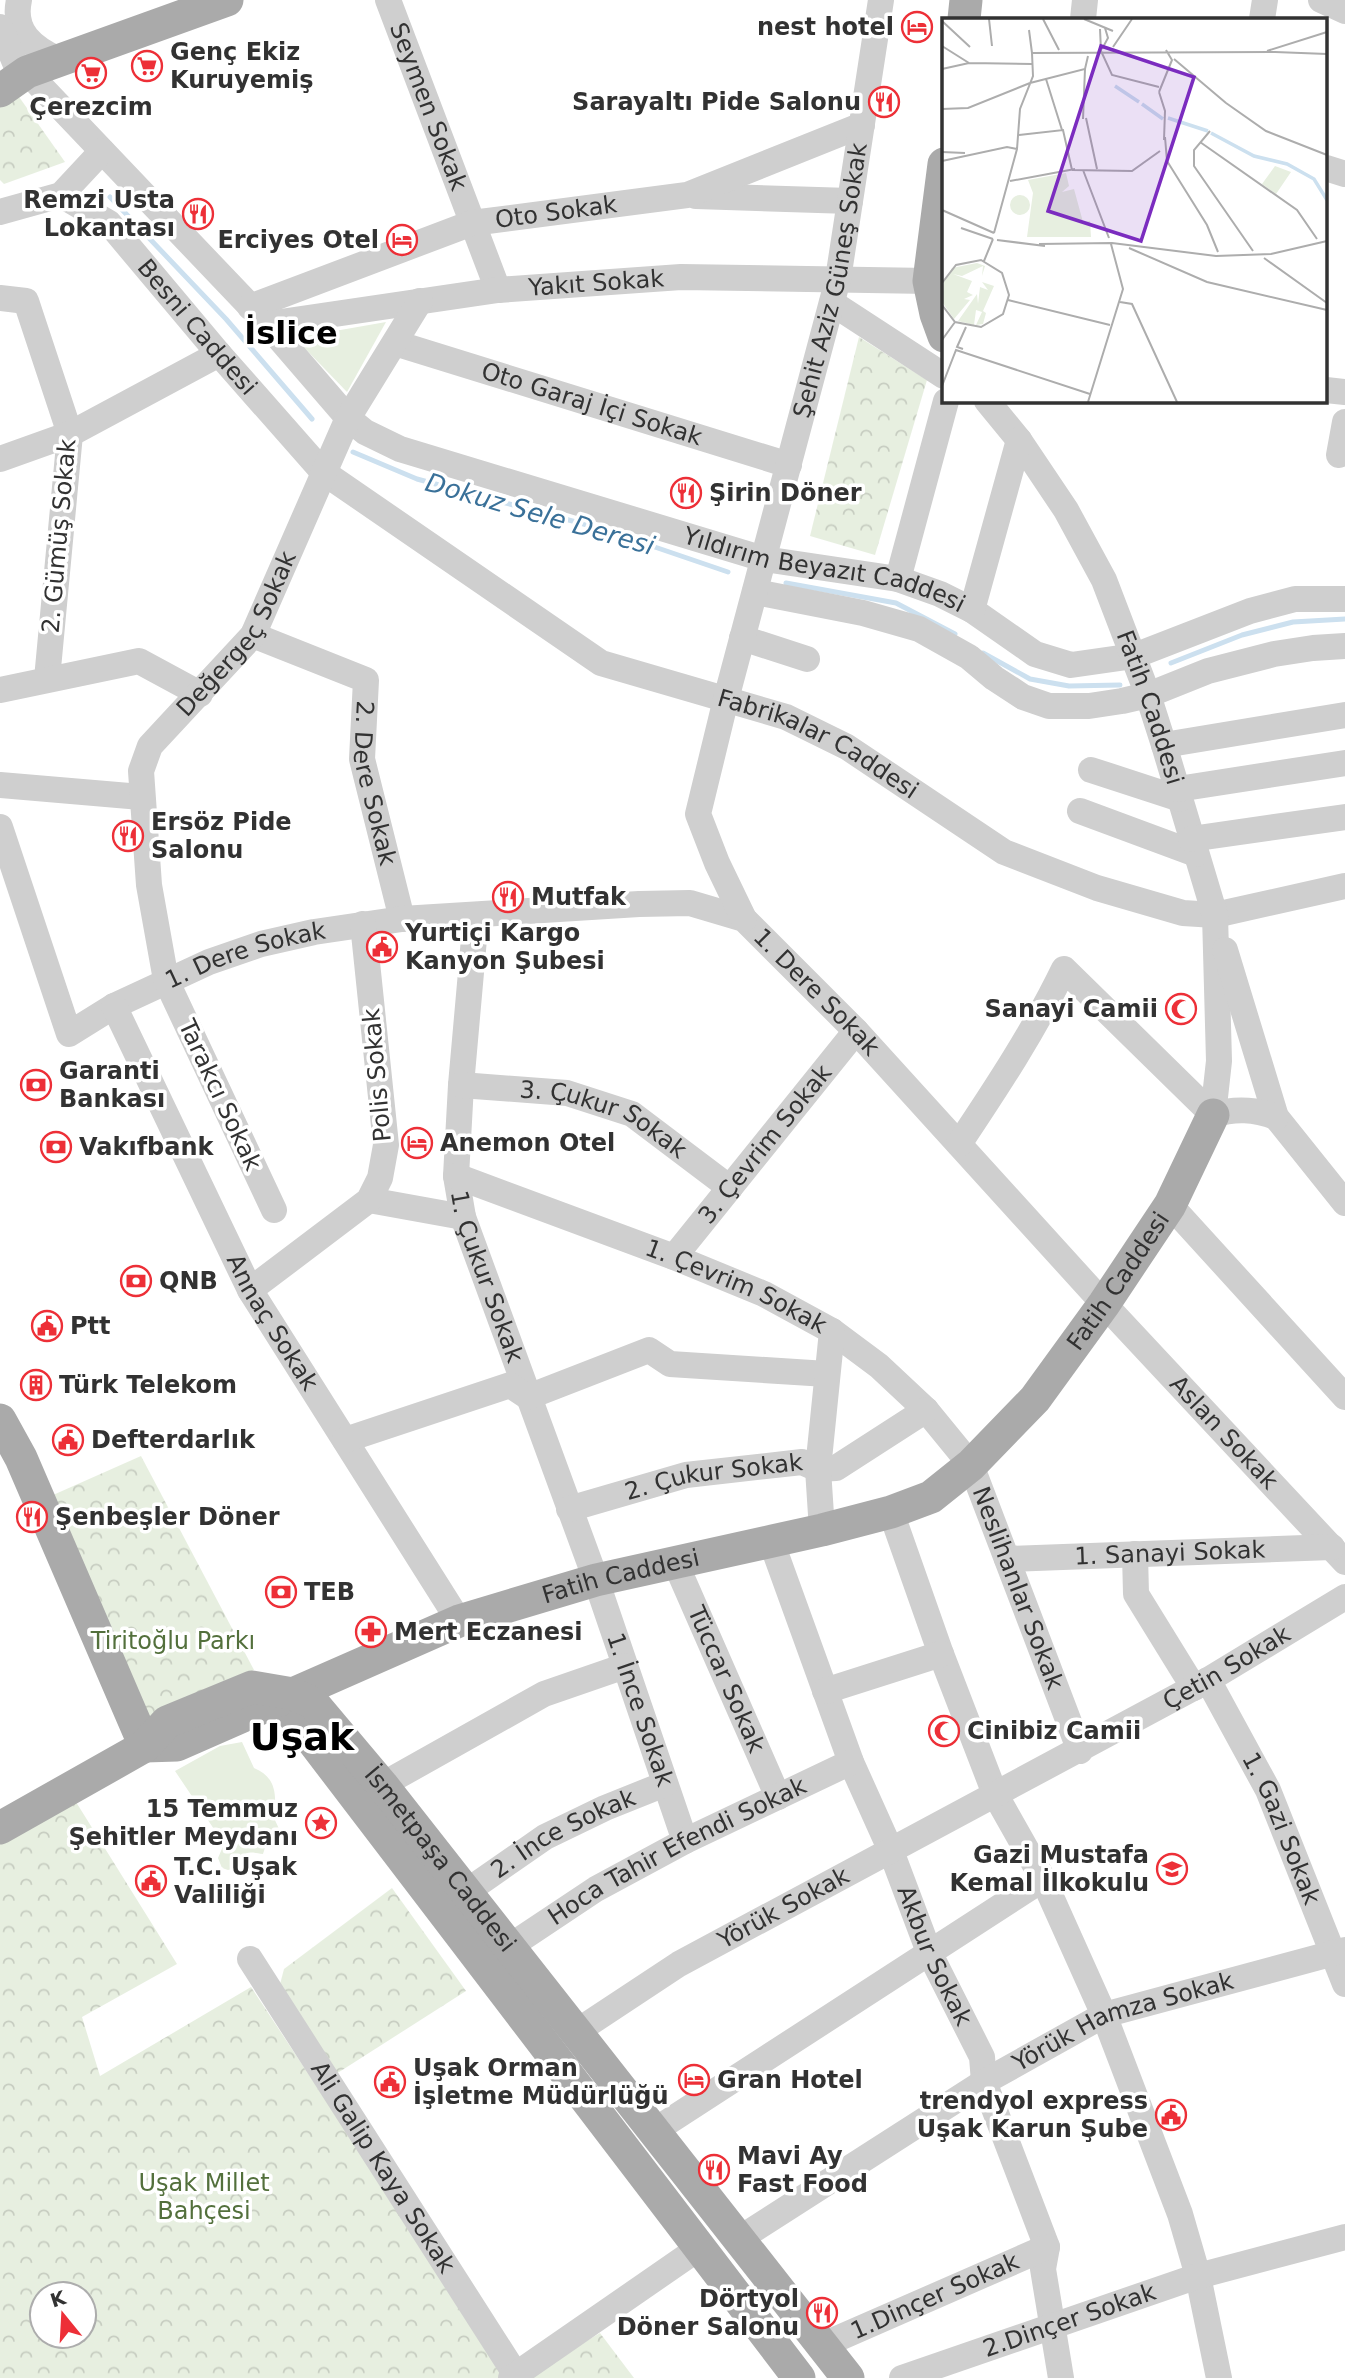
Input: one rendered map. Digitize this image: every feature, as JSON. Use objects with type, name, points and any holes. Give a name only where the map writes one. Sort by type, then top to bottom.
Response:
[{"type":"main road","points":[[964,18],[966,0]]},
{"type":"main road","points":[[987,18],[989,0]]},
{"type":"main road","points":[[0,92],[27,72],[210,3]]},
{"type":"main road","points":[[942,180],[929,281],[942,330]]},
{"type":"main road","name":"Fatih Caddesi","points":[[293,1694],[459,1622],[596,1580],[822,1530],[891,1512],[931,1497],[971,1465],[1035,1399],[1104,1304],[1170,1205],[1213,1115]]},
{"type":"main road","points":[[0,1420],[21,1458],[145,1746]]},
{"type":"main road","points":[[0,1828],[145,1746],[167,1722],[251,1687],[293,1694]]},
{"type":"main road","name":"İsmetpaşa Caddesi","points":[[799,2378],[293,1715],[293,1694],[313,1703],[382,1785],[848,2378]]},
{"type":"street","name":"Seymen Sokak","points":[[388,0],[498,290]]},
{"type":"street","name":"Şehit Aziz Güneş Sokak","points":[[744,919],[717,863],[698,814],[835,291],[881,0]]},
{"type":"street","points":[[1083,18],[1085,0]]},
{"type":"street","points":[[1262,18],[1265,0]]},
{"type":"street","points":[[1321,0],[1345,11]]},
{"type":"street","points":[[9,13],[36,49],[59,60]]},
{"type":"street","name":"Yıldırım Beyazıt Caddesi","points":[[9,13],[16,65],[27,72],[258,315],[348,418],[365,432],[400,449],[764,559],[898,579],[940,594],[972,610],[1035,654],[1071,665],[1134,656],[1250,611],[1294,599],[1345,598]]},
{"type":"street","name":"Oto Sokak","points":[[258,315],[472,223],[687,195],[862,125]]},
{"type":"street","points":[[0,212],[61,195],[102,151]]},
{"type":"street","points":[[1328,169],[1345,174]]},
{"type":"street","name":"Besni Caddesi","points":[[61,195],[109,223],[323,472]]},
{"type":"street","points":[[687,195],[850,201]]},
{"type":"street","name":"Yakıt Sokak","points":[[258,315],[420,301],[498,290],[681,277],[835,291],[929,281]]},
{"type":"street","points":[[835,291],[942,374]]},
{"type":"street","name":"2. Gümüş Sokak","points":[[0,298],[26,300],[71,434],[47,679]]},
{"type":"street","name":"Değergeç Sokak","points":[[166,980],[149,885],[141,797],[141,771],[150,746],[253,635],[348,418],[420,301]]},
{"type":"street","name":"Oto Garaj İçi Sokak","points":[[395,342],[789,465]]},
{"type":"street","points":[[0,458],[71,434],[219,354]]},
{"type":"street","points":[[898,579],[946,402]]},
{"type":"street","name":"Fatih Caddesi","points":[[988,402],[1019,440],[1066,510],[1104,580],[1134,656],[1164,745],[1215,915],[1219,1061],[1213,1115]]},
{"type":"street","points":[[1339,455],[1345,422]]},
{"type":"street","points":[[972,610],[1019,440]]},
{"type":"street","name":"Fabrikalar Caddesi","points":[[323,472],[601,663],[786,717],[847,747],[1004,852],[1097,888],[1184,913],[1215,915],[1345,886]]},
{"type":"street","points":[[755,592],[863,613],[919,629],[969,657],[994,678],[1023,696],[1049,706],[1089,706],[1148,695],[1208,671],[1274,654],[1345,646]]},
{"type":"street","name":"2. Dere Sokak","points":[[253,635],[366,680],[362,758],[402,919]]},
{"type":"street","points":[[743,638],[807,659]]},
{"type":"street","points":[[0,690],[139,661],[200,694]]},
{"type":"street","points":[[1164,745],[1345,715]]},
{"type":"street","points":[[1091,770],[1179,794],[1345,763]]},
{"type":"street","points":[[0,785],[141,797]]},
{"type":"street","points":[[1080,811],[1194,847],[1345,817]]},
{"type":"street","name":"1. Dere Sokak","points":[[0,827],[69,1034],[114,1006],[209,962],[261,944],[363,924],[402,919],[690,903],[744,919],[856,1031],[1104,1304]]},
{"type":"street","points":[[1215,915],[1276,1118],[1345,1203]]},
{"type":"street","name":"1. Çukur Sokak","points":[[476,916],[456,1175],[463,1217],[596,1580]]},
{"type":"street","name":"Polis Sokak","points":[[363,924],[386,1145],[380,1178],[369,1200]]},
{"type":"street","points":[[960,1144],[1047,1005],[1064,969],[1213,1115],[1229,1110],[1258,1111],[1276,1118]]},
{"type":"street","name":"Tarakcı Sokak","points":[[166,980],[274,1210]]},
{"type":"street","name":"Annaç Sokak","points":[[114,1006],[250,1290],[459,1622]]},
{"type":"street","name":"3. Çevrim Sokak","points":[[674,1257],[856,1031]]},
{"type":"street","name":"3. Çukur Sokak","points":[[461,1085],[567,1093],[632,1114],[730,1188]]},
{"type":"street","name":"1. Çevrim Sokak","points":[[456,1175],[764,1294],[832,1331],[879,1366],[926,1410],[971,1465]]},
{"type":"street","points":[[250,1290],[369,1200],[463,1217]]},
{"type":"street","points":[[1170,1205],[1345,1397]]},
{"type":"street","name":"Aslan Sokak","points":[[1104,1304],[1338,1554]]},
{"type":"street","points":[[822,1530],[818,1469],[832,1331]]},
{"type":"street","points":[[345,1440],[510,1385],[528,1397],[649,1350],[670,1364],[827,1374]]},
{"type":"street","name":"2. Çukur Sokak","points":[[569,1509],[686,1475],[802,1462],[818,1469],[836,1468],[926,1410]]},
{"type":"street","name":"Neslihanlar Sokak","points":[[971,1465],[1080,1751]]},
{"type":"street","points":[[891,1512],[941,1654],[995,1794],[1043,1879],[1104,2015],[1180,2214],[1198,2276],[1219,2378]]},
{"type":"street","name":"Akbur Sokak","points":[[771,1541],[851,1762],[891,1851],[929,1952],[982,2057],[984,2082],[1047,2247],[1043,2269],[1062,2378]]},
{"type":"street","name":"1. Sanayi Sokak","points":[[1007,1559],[1135,1554],[1338,1554]]},
{"type":"street","name":"1. Gazi Sokak","points":[[1135,1554],[1136,1594],[1201,1684],[1268,1790],[1338,1951],[1345,1984]]},
{"type":"street","name":"Tüccar Sokak","points":[[675,1562],[778,1797]]},
{"type":"street","name":"1. İnce Sokak","points":[[596,1580],[685,1841]]},
{"type":"street","name":"Çetin Sokak","points":[[995,1794],[1080,1751],[1201,1684],[1345,1597]]},
{"type":"street","points":[[825,1691],[941,1654]]},
{"type":"street","points":[[382,1785],[544,1694],[625,1666]]},
{"type":"street","name":"Hoca Tahir Efendi Sokak","points":[[509,1947],[596,1889],[685,1841],[851,1762]]},
{"type":"street","name":"2. İnce Sokak","points":[[466,1892],[545,1837],[665,1784]]},
{"type":"street","name":"Yörük Sokak","points":[[576,2032],[679,1964],[995,1794]]},
{"type":"street","points":[[654,2131],[1043,1879]]},
{"type":"street","name":"Yörük Hamza Sokak","points":[[739,2239],[984,2082],[1104,2015],[1338,1951]]},
{"type":"street","name":"Ali Galip Kaya Sokak","points":[[250,1959],[514,2376]]},
{"type":"street","name":"2.Dinçer Sokak","points":[[902,2378],[1198,2276],[1345,2237]]},
{"type":"street","name":"1.Dinçer Sokak","points":[[823,2345],[1047,2247]]},
{"type":"street","points":[[514,2376],[699,2248]]},
{"type":"green space","points":[[17,94],[65,162],[4,184],[0,180],[0,107]]},
{"type":"green space","points":[[386,322],[347,392],[295,338]]},
{"type":"green space","points":[[859,337],[927,380],[875,555],[810,536]]},
{"type":"green space","name":"Tiritoğlu Parkı","points":[[141,1456],[254,1670],[144,1721],[44,1499]]},
{"type":"green space","points":[[242,1742],[254,1768],[265,1774],[271,1782],[275,1805],[269,1803],[267,1817],[273,1816],[281,1833],[268,1838],[263,1854],[246,1854],[236,1868],[228,1870],[222,1868],[218,1858],[224,1844],[175,1771],[220,1746]]},
{"type":"green space","name":"Uşak Millet Bahçesi","points":[[76,1802],[177,1964],[82,2017],[100,2076],[251,1987],[509,2378],[0,2378],[0,1844]]},
{"type":"green space","points":[[392,1888],[466,1991],[336,2074],[279,1988],[284,1969]]},
{"type":"green space","points":[[600,2333],[634,2378],[524,2378]]},
{"type":"waterway","name":"Dokuz Sele Deresi","points":[[110,197],[226,319],[312,419]]},
{"type":"waterway","name":"Dokuz Sele Deresi","points":[[353,452],[417,479],[602,529],[728,572]]},
{"type":"waterway","name":"Dokuz Sele Deresi","points":[[786,583],[896,603],[955,634]]},
{"type":"waterway","name":"Dokuz Sele Deresi","points":[[1171,663],[1242,635],[1293,622],[1345,619]]},
{"type":"waterway","name":"Dokuz Sele Deresi","points":[[983,653],[1030,679],[1069,686],[1120,685]]},
{"type":"place","name":"nest hotel","points":[[917,27]]},
{"type":"place","name":"Genç Ekiz Kuruyemiş","points":[[147,66]]},
{"type":"place","name":"Çerezcim","points":[[91,73]]},
{"type":"place","name":"Sarayaltı Pide Salonu","points":[[884,102]]},
{"type":"place","name":"Remzi Usta Lokantası","points":[[198,214]]},
{"type":"place","name":"Erciyes Otel","points":[[402,240]]},
{"type":"place","name":"Şirin Döner","points":[[686,493]]},
{"type":"place","name":"Ersöz Pide Salonu","points":[[128,836]]},
{"type":"place","name":"Mutfak","points":[[508,897]]},
{"type":"place","name":"Yurtiçi Kargo Kanyon Şubesi","points":[[382,947]]},
{"type":"place","name":"Sanayi Camii","points":[[1181,1009]]},
{"type":"place","name":"Garanti Bankası","points":[[36,1085]]},
{"type":"place","name":"Anemon Otel","points":[[417,1143]]},
{"type":"place","name":"Vakıfbank","points":[[56,1147]]},
{"type":"place","name":"QNB","points":[[136,1281]]},
{"type":"place","name":"Ptt","points":[[47,1326]]},
{"type":"place","name":"Türk Telekom","points":[[36,1385]]},
{"type":"place","name":"Defterdarlık","points":[[68,1440]]},
{"type":"place","name":"Şenbeşler Döner","points":[[32,1517]]},
{"type":"place","name":"TEB","points":[[281,1592]]},
{"type":"place","name":"Mert Eczanesi","points":[[371,1632]]},
{"type":"place","name":"Cinibiz Camii","points":[[944,1731]]},
{"type":"place","name":"15 Temmuz Şehitler Meydanı","points":[[321,1823]]},
{"type":"place","name":"Gazi Mustafa Kemal İlkokulu","points":[[1172,1869]]},
{"type":"place","name":"T.C. Uşak Valiliği","points":[[151,1881]]},
{"type":"place","name":"Gran Hotel","points":[[694,2080]]},
{"type":"place","name":"Uşak Orman İşletme Müdürlüğü","points":[[390,2082]]},
{"type":"place","name":"trendyol express Uşak Karun Şube","points":[[1171,2115]]},
{"type":"place","name":"Mavi Ay Fast Food","points":[[714,2170]]},
{"type":"place","name":"Dörtyol Döner Salonu","points":[[822,2313]]},
{"type":"district","name":"İslice","points":[[291,333]]},
{"type":"district","name":"Uşak","points":[[302,1737]]}]
